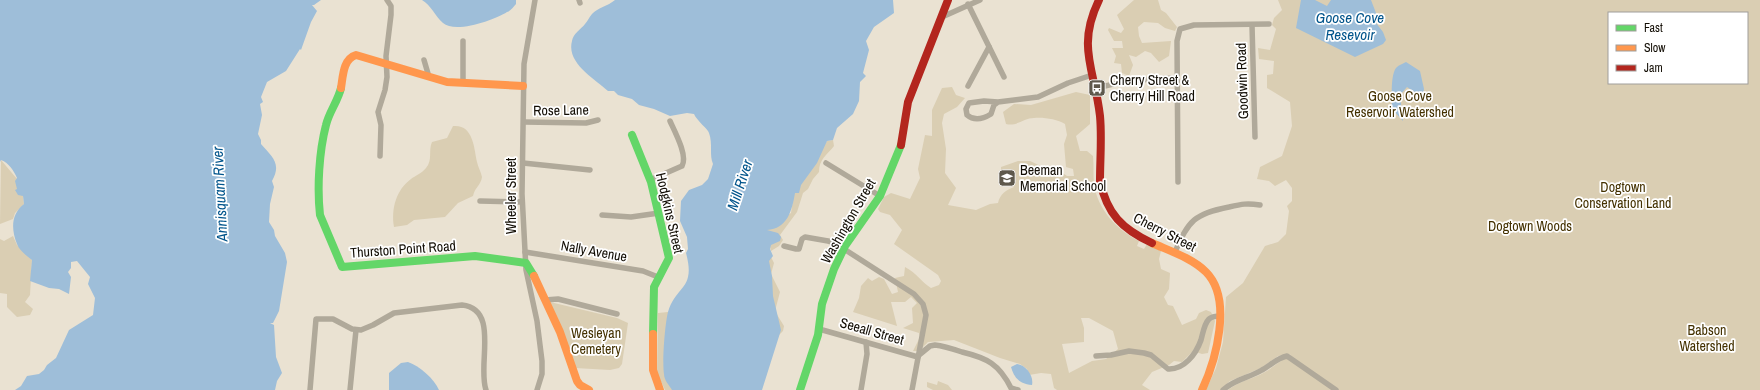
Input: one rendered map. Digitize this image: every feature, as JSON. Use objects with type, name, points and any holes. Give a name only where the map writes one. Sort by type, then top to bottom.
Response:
[{"type":"street","points":[[380,156],[381,125],[378,112],[385,90],[387,65],[386,56],[391,6],[387,0]]},
{"type":"street","name":"Wheeler Street","points":[[535,0],[524,64],[522,202],[526,263],[540,340],[542,374],[538,390]]},
{"type":"street","name":"Washington Street","points":[[800,390],[819,329],[822,304],[827,288],[844,248],[877,203],[880,196],[900,148],[908,102],[916,77],[948,0]]},
{"type":"street","points":[[942,17],[968,4],[980,0]]},
{"type":"street","name":"Cherry Street","points":[[1099,0],[1087,32],[1087,48],[1100,117],[1100,181],[1106,203],[1115,217],[1128,230],[1190,258],[1206,272],[1218,292],[1221,316],[1216,350],[1202,390]]},
{"type":"street","points":[[968,4],[1004,77]]},
{"type":"street","points":[[1178,182],[1177,41],[1180,29],[1194,25],[1269,24]]},
{"type":"street","name":"Goodwin Road","points":[[1252,25],[1255,137]]},
{"type":"street","points":[[463,41],[463,82]]},
{"type":"street","points":[[968,86],[989,47]]},
{"type":"street","name":"Thurston Point Road","points":[[523,86],[447,82],[356,55],[350,57],[347,61],[339,95],[326,124],[321,152],[320,215],[342,267],[474,256],[526,263]]},
{"type":"street","points":[[424,60],[429,77]]},
{"type":"street","points":[[998,102],[994,105],[991,114],[987,117],[971,119],[967,115],[966,109],[969,103],[984,101],[998,102],[1038,97],[1068,83],[1092,75]]},
{"type":"street","points":[[1094,89],[1112,83],[1177,78]]},
{"type":"street","name":"Rose Lane","points":[[524,122],[586,123],[598,120]]},
{"type":"street","points":[[650,180],[682,166],[684,163],[685,159],[683,153],[670,122]]},
{"type":"street","name":"Hodgkins Street","points":[[632,135],[650,180],[669,258],[665,270],[658,277],[654,287],[653,370],[660,390]]},
{"type":"street","points":[[523,163],[590,170]]},
{"type":"street","points":[[826,163],[880,196]]},
{"type":"street","points":[[480,201],[522,202]]},
{"type":"street","points":[[1175,252],[1187,227],[1195,218],[1202,214],[1247,203],[1260,205]]},
{"type":"street","points":[[602,215],[631,217],[658,213]]},
{"type":"street","points":[[784,246],[799,249],[802,239],[805,237],[828,241],[844,248],[920,299],[925,309],[926,320],[912,390]]},
{"type":"street","name":"Nally Avenue","points":[[525,252],[643,271],[658,277]]},
{"type":"street","points":[[526,263],[560,332],[577,381],[580,385],[589,390]]},
{"type":"street","points":[[545,300],[558,300],[617,314]]},
{"type":"street","points":[[310,390],[316,319],[333,319],[356,330],[367,328],[390,315],[399,312],[457,305],[468,305],[480,315],[485,325],[482,373],[486,390]]},
{"type":"street","points":[[1096,356],[1111,355],[1129,351],[1144,352],[1151,355],[1168,369],[1174,369],[1183,365],[1195,351],[1200,342],[1207,321],[1213,317],[1221,316]]},
{"type":"street","name":"Seeall Street","points":[[819,329],[918,357]]},
{"type":"street","points":[[350,390],[356,330]]},
{"type":"street","points":[[861,390],[868,354],[866,342]]},
{"type":"street","points":[[918,357],[925,349],[935,345],[980,356],[1002,372],[1010,389],[1018,390]]},
{"type":"street","points":[[1223,390],[1233,382],[1262,370],[1280,357],[1287,356],[1336,390]]},
{"type":"green space","points":[[1134,0],[1158,0],[1161,10],[1166,13],[1177,27],[1175,31],[1165,28],[1158,23],[1144,22],[1138,27],[1139,36],[1142,43],[1171,41],[1169,56],[1159,62],[1151,53],[1145,51],[1136,57],[1129,55],[1133,65],[1129,76],[1122,73],[1121,64],[1114,63],[1116,56],[1112,48],[1123,48],[1122,41],[1114,41],[1108,30],[1109,28],[1121,33],[1124,29],[1117,15]]},
{"type":"green space","name":"Dogtown Woods","points":[[1278,0],[1760,0],[1760,390],[1228,390],[1237,384],[1265,372],[1286,358],[1288,359],[1291,355],[1288,354],[1278,356],[1261,368],[1230,381],[1220,390],[1206,390],[1216,368],[1223,342],[1226,297],[1243,283],[1265,246],[1278,242],[1286,234],[1289,211],[1287,206],[1292,201],[1292,188],[1286,180],[1275,186],[1269,181],[1257,179],[1260,167],[1282,156],[1292,126],[1290,102],[1267,88],[1267,75],[1273,74],[1274,61],[1259,59],[1258,48],[1270,50],[1276,29],[1272,25],[1274,18],[1282,10]]},
{"type":"green space","name":"Beeman Memorial School","points":[[952,87],[956,95],[965,98],[957,107],[944,114],[942,123],[946,149],[945,173],[956,188],[948,205],[976,210],[990,204],[998,203],[1000,197],[1004,193],[1014,187],[1001,171],[1001,167],[1018,161],[1030,161],[1047,169],[1057,169],[1067,176],[1074,176],[1073,169],[1066,167],[1064,144],[1067,135],[1065,124],[1046,118],[1030,118],[1010,125],[1006,124],[1003,112],[1014,104],[1031,105],[1076,92],[1090,95],[1090,124],[1076,136],[1080,151],[1087,151],[1093,156],[1094,184],[1099,202],[1109,218],[1116,225],[1139,241],[1137,246],[1144,249],[1147,244],[1161,251],[1159,259],[1161,269],[1170,273],[1169,289],[1164,297],[1168,305],[1173,306],[1182,325],[1196,319],[1199,313],[1206,310],[1211,312],[1215,321],[1208,353],[1202,354],[1193,351],[1182,362],[1174,361],[1169,365],[1152,372],[1142,385],[1150,390],[1057,390],[1054,388],[1051,374],[1041,373],[1029,375],[1027,369],[1020,364],[954,340],[928,342],[919,351],[913,351],[920,337],[919,333],[903,328],[913,323],[912,308],[917,303],[911,297],[905,302],[891,302],[897,326],[853,312],[859,298],[861,286],[868,278],[872,281],[879,277],[884,279],[892,294],[898,292],[895,278],[904,276],[905,267],[931,288],[939,285],[941,281],[938,275],[894,244],[902,230],[890,215],[880,212],[878,209],[884,197],[891,193],[910,199],[920,178],[918,169],[925,135],[932,136],[932,110],[942,88]],"holes":[[[1081,318],[1089,318],[1113,331],[1118,349],[1106,359],[1092,361],[1069,373],[1062,344],[1084,342],[1084,328]]]},
{"type":"green space","points":[[453,126],[460,126],[465,129],[469,133],[473,143],[477,164],[482,177],[473,196],[458,203],[445,217],[414,220],[407,225],[394,227],[393,213],[398,194],[406,183],[423,171],[428,165],[432,142],[447,138]]},
{"type":"green space","points":[[833,140],[834,146],[822,160],[819,172],[813,179],[808,189],[803,193],[797,212],[780,235],[783,240],[779,246],[771,251],[766,230],[791,213],[794,192],[827,141]]},
{"type":"green space","points":[[1,160],[17,179],[17,189],[23,196],[24,204],[15,213],[13,219],[0,224]]},
{"type":"green space","points":[[13,236],[17,245],[32,260],[30,295],[25,302],[33,309],[30,315],[17,317],[7,307],[7,294],[0,293],[0,239],[4,241]]},
{"type":"green space","points":[[691,245],[683,390],[665,390],[657,373],[658,313],[668,312],[668,314],[688,288]]},
{"type":"green space","points":[[771,257],[774,263],[771,274],[780,292],[776,313],[784,326],[783,331],[778,336],[765,260]]},
{"type":"green space","name":"Wesleyan Cemetery","points":[[550,302],[617,318],[628,323],[622,364],[619,368],[610,370],[575,368]]},
{"type":"green space","points":[[938,381],[948,385],[952,390],[933,390],[927,387],[927,382],[937,385]]},
{"type":"water","name":"Annisquam River","points":[[0,0],[321,0],[312,5],[317,11],[311,22],[301,50],[300,49],[286,71],[267,82],[261,97],[263,102],[260,104],[262,115],[258,134],[261,144],[272,157],[276,165],[275,175],[272,181],[274,187],[270,204],[269,222],[285,253],[287,262],[279,311],[273,323],[270,323],[274,325],[276,357],[282,373],[277,381],[275,390],[15,390],[21,386],[27,376],[39,374],[56,358],[69,330],[93,315],[95,298],[88,284],[90,277],[77,261],[71,262],[71,268],[68,272],[71,277],[69,294],[59,289],[49,288],[30,281],[32,260],[19,248],[15,238],[13,227],[14,217],[24,204],[23,196],[18,195],[15,190],[17,189],[15,181],[17,178],[6,163],[1,160],[0,162]]},
{"type":"water","points":[[422,0],[516,0],[516,4],[510,11],[494,19],[475,25],[456,27],[443,23]]},
{"type":"water","name":"Mill River","points":[[615,0],[893,0],[894,13],[874,27],[866,41],[869,50],[863,73],[866,76],[860,82],[859,101],[853,114],[837,128],[833,140],[827,141],[817,163],[801,185],[799,193],[795,193],[790,212],[784,223],[774,229],[767,230],[778,233],[781,237],[780,241],[771,245],[770,249],[773,256],[769,261],[772,276],[773,296],[781,330],[762,390],[672,390],[664,376],[664,352],[668,312],[671,303],[684,286],[689,274],[686,253],[688,249],[687,237],[680,221],[681,201],[689,190],[702,185],[708,179],[713,164],[711,157],[711,141],[708,131],[694,114],[687,113],[670,116],[654,109],[639,105],[632,99],[618,95],[614,91],[608,91],[589,76],[577,63],[571,49],[574,36],[594,12]]},
{"type":"water","name":"Goose Cove Resevoir","points":[[1301,0],[1315,0],[1327,6],[1331,0],[1371,0],[1376,13],[1376,23],[1383,32],[1386,40],[1383,44],[1355,57],[1296,28]]},
{"type":"water","points":[[1406,62],[1420,71],[1424,89],[1422,97],[1407,87],[1400,95],[1403,121],[1392,109],[1392,86],[1395,70],[1398,66]]},
{"type":"water","points":[[408,362],[426,373],[439,390],[389,390],[389,373],[401,363]]},
{"type":"water","points":[[1017,364],[1023,366],[1029,372],[1032,378],[1032,385],[1018,380],[1011,367]]},
{"type":"traffic: fast","points":[[341,88],[327,120],[320,158],[319,193],[320,215],[342,267],[475,256],[526,263],[534,276]]},
{"type":"traffic: fast","points":[[632,135],[651,182],[669,258],[654,287],[653,334]]},
{"type":"traffic: fast","points":[[800,390],[818,335],[822,304],[834,269],[845,246],[880,196],[901,145]]},
{"type":"traffic: slow","points":[[341,88],[344,68],[348,60],[356,55],[447,82],[523,86]]},
{"type":"traffic: slow","points":[[1152,243],[1180,255],[1200,267],[1206,272],[1214,284],[1219,298],[1220,313],[1217,347],[1202,390]]},
{"type":"traffic: slow","points":[[534,276],[560,332],[577,381],[580,385],[589,390]]},
{"type":"traffic: slow","points":[[653,334],[653,370],[660,390]]},
{"type":"traffic: jam","points":[[901,145],[908,102],[948,0]]},
{"type":"traffic: jam","points":[[1099,0],[1092,17],[1088,45],[1100,116],[1100,181],[1107,203],[1117,219],[1132,232],[1152,243]]},
{"type":"place","name":"Cherry Street & Cherry Hill Road","points":[[1097,88]]},
{"type":"place","name":"Beeman Memorial School","points":[[1007,178]]},
{"type":"park label","name":"Goose Cove Reservoir Watershed","points":[[1400,104]]},
{"type":"park label","name":"Dogtown Conservation Land","points":[[1623,196]]},
{"type":"park label","name":"Babson Watershed","points":[[1707,338]]}]
